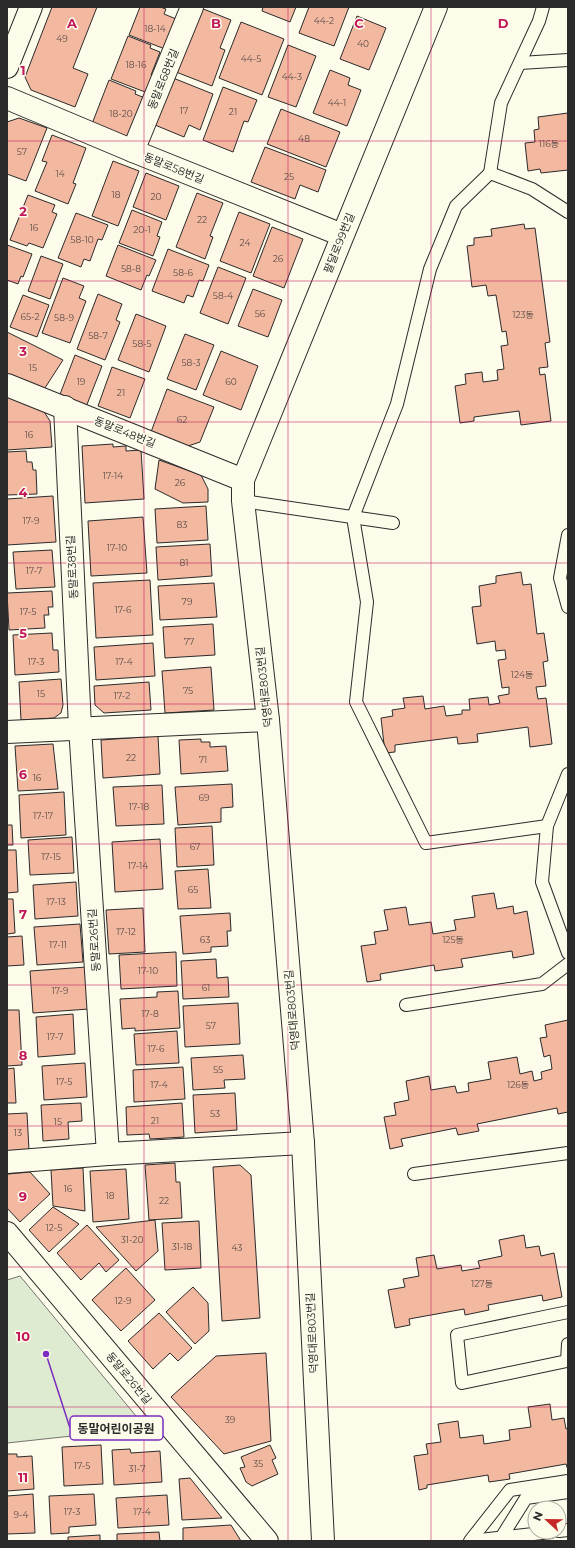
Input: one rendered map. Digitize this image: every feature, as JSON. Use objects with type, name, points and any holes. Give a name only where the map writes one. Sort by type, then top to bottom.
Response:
[{"type":"street","points":[[7,67],[31,7]]},
{"type":"street","name":"동말로68번길","points":[[133,151],[192,7]]},
{"type":"street","name":"팔달로99번길","points":[[243,480],[436,7]]},
{"type":"street","name":"동말로58번길","points":[[7,98],[133,151],[342,235]]},
{"type":"street","name":"동말로48번길","points":[[7,385],[65,407],[243,480]]},
{"type":"street","name":"동말로38번길","points":[[65,407],[80,727]]},
{"type":"street","name":"덕영대로803번길","points":[[243,480],[243,501],[268,720],[303,1143],[323,1541]]},
{"type":"street","points":[[7,732],[80,727],[268,720]]},
{"type":"street","name":"동말로26번길","points":[[80,727],[108,1154]]},
{"type":"street","points":[[7,1162],[108,1154],[303,1143]]},
{"type":"street","name":"동말로26번길","points":[[7,1234],[267,1541]]},
{"type":"lane","points":[[543,7],[539,21],[501,103],[490,173],[456,206],[430,269],[398,404],[353,517],[367,602],[356,702],[426,843],[547,826]]},
{"type":"lane","points":[[520,63],[568,60]]},
{"type":"lane","points":[[490,173],[532,189],[568,212]]},
{"type":"lane","points":[[243,501],[393,523]]},
{"type":"lane","points":[[568,535],[566,560],[560,578],[568,607]]},
{"type":"lane","points":[[568,774],[547,826],[542,882],[568,953]]},
{"type":"lane","points":[[406,1005],[542,984],[568,964]]},
{"type":"lane","points":[[414,1174],[568,1153]]},
{"type":"lane","points":[[568,1312],[457,1335],[462,1383],[567,1361],[568,1344]]},
{"type":"lane","points":[[471,1541],[510,1490],[568,1481]]},
{"type":"lane","points":[[501,1538],[526,1498],[568,1492]]},
{"type":"lane","points":[[471,1541],[527,1535]]},
{"type":"green space","points":[[20,1276],[146,1428],[7,1443],[7,1280]]},
{"type":"building","points":[[52,7],[97,7],[73,68],[88,74],[75,107],[31,90],[25,77]]},
{"type":"building","points":[[140,7],[160,7],[166,9],[164,14],[181,21],[170,51],[129,35]]},
{"type":"building","points":[[263,7],[296,7],[290,22],[262,11]]},
{"type":"building","points":[[309,7],[349,7],[334,46],[299,33]]},
{"type":"building","points":[[201,8],[231,20],[220,48],[225,50],[212,86],[176,72]]},
{"type":"building","points":[[357,16],[386,28],[369,70],[340,59]]},
{"type":"building","points":[[241,22],[284,39],[262,95],[219,78]]},
{"type":"building","points":[[128,36],[151,45],[150,48],[160,52],[151,75],[160,79],[153,95],[111,79]]},
{"type":"building","points":[[288,45],[316,56],[296,107],[268,97]]},
{"type":"building","points":[[330,70],[350,78],[348,85],[361,90],[347,126],[313,113]]},
{"type":"building","points":[[173,78],[213,94],[200,130],[189,125],[184,137],[155,125]]},
{"type":"building","points":[[109,80],[136,91],[135,94],[150,100],[128,143],[90,129]]},
{"type":"building","points":[[223,87],[257,100],[248,122],[244,121],[233,152],[203,140]]},
{"type":"building","points":[[281,109],[340,132],[326,167],[267,144]]},
{"type":"building","points":[[568,113],[568,170],[541,173],[540,169],[528,171],[525,143],[535,142],[534,130],[539,129],[538,117]]},
{"type":"building","points":[[19,118],[47,128],[26,181],[7,174],[7,122]]},
{"type":"building","points":[[52,135],[86,148],[73,183],[76,184],[68,204],[35,191],[47,162],[42,161]]},
{"type":"building","points":[[265,147],[326,170],[318,192],[300,185],[295,199],[251,182]]},
{"type":"building","points":[[113,161],[139,171],[118,226],[92,216]]},
{"type":"building","points":[[146,173],[179,186],[166,220],[133,207]]},
{"type":"building","points":[[197,193],[223,203],[210,236],[213,237],[205,259],[176,247]]},
{"type":"building","points":[[28,195],[55,205],[52,212],[57,214],[43,248],[29,243],[27,246],[10,240]]},
{"type":"building","points":[[132,210],[162,222],[157,236],[160,237],[153,256],[119,243]]},
{"type":"building","points":[[239,212],[270,224],[251,273],[220,261]]},
{"type":"building","points":[[76,213],[108,225],[102,240],[98,239],[90,261],[84,259],[81,267],[58,258]]},
{"type":"building","points":[[524,224],[525,229],[535,228],[550,342],[545,343],[548,367],[539,368],[540,375],[545,374],[551,421],[521,425],[519,411],[474,417],[474,421],[460,423],[455,386],[466,384],[465,374],[482,372],[483,382],[498,380],[497,370],[504,369],[501,346],[508,345],[506,331],[502,332],[496,295],[488,296],[486,285],[472,287],[467,246],[474,245],[474,238],[492,236],[491,229]]},
{"type":"building","points":[[272,227],[303,239],[284,288],[253,276]]},
{"type":"building","points":[[7,245],[32,254],[23,277],[21,276],[18,284],[7,280]]},
{"type":"building","points":[[118,245],[156,260],[149,276],[147,275],[141,290],[106,276]]},
{"type":"building","points":[[168,249],[209,265],[203,281],[199,280],[193,297],[187,295],[184,303],[152,291]]},
{"type":"building","points":[[41,256],[63,264],[50,299],[28,291]]},
{"type":"building","points":[[218,267],[246,278],[228,324],[200,313]]},
{"type":"building","points":[[63,278],[84,286],[79,298],[86,301],[70,343],[42,333]]},
{"type":"building","points":[[253,289],[282,300],[268,337],[238,326]]},
{"type":"building","points":[[98,294],[122,304],[116,320],[120,322],[105,360],[77,349]]},
{"type":"building","points":[[23,295],[49,305],[37,337],[10,327]]},
{"type":"building","points":[[136,314],[166,326],[149,372],[118,360]]},
{"type":"building","points":[[7,332],[63,360],[43,391],[7,374]]},
{"type":"building","points":[[185,334],[214,345],[196,390],[167,379]]},
{"type":"building","points":[[221,351],[258,366],[241,410],[203,395]]},
{"type":"building","points":[[75,355],[102,366],[86,407],[59,397]]},
{"type":"building","points":[[112,367],[145,379],[130,418],[98,406]]},
{"type":"building","points":[[167,389],[214,407],[200,442],[188,446],[151,432]]},
{"type":"building","points":[[7,394],[39,404],[50,421],[52,447],[7,450]]},
{"type":"building","points":[[113,444],[113,447],[126,446],[126,451],[141,450],[144,499],[85,503],[82,446]]},
{"type":"building","points":[[26,451],[27,462],[32,462],[33,470],[36,470],[37,494],[7,495],[7,452]]},
{"type":"building","points":[[159,460],[201,475],[208,489],[208,502],[183,503],[155,489]]},
{"type":"building","points":[[53,496],[56,542],[7,545],[7,499]]},
{"type":"building","points":[[206,506],[208,540],[157,543],[155,509]]},
{"type":"building","points":[[143,517],[147,573],[91,576],[88,521]]},
{"type":"building","points":[[210,544],[212,576],[158,580],[156,547]]},
{"type":"building","points":[[52,550],[55,587],[16,589],[13,552]]},
{"type":"building","points":[[521,572],[523,585],[531,584],[537,634],[544,633],[548,661],[543,662],[546,686],[536,687],[538,699],[546,698],[552,744],[530,747],[528,727],[477,734],[478,742],[458,744],[457,737],[395,745],[395,752],[385,753],[381,718],[393,716],[392,710],[405,708],[403,698],[423,696],[425,709],[444,706],[446,716],[462,714],[462,710],[470,710],[469,699],[488,697],[489,705],[500,703],[498,696],[509,694],[509,687],[502,688],[498,660],[506,659],[505,650],[496,651],[495,641],[477,644],[472,607],[481,606],[479,586],[496,583],[496,576]]},
{"type":"building","points":[[150,580],[153,635],[96,638],[93,583]]},
{"type":"building","points":[[214,583],[217,617],[160,620],[158,586]]},
{"type":"building","points":[[52,591],[53,607],[48,607],[49,615],[44,615],[45,628],[9,630],[7,593]]},
{"type":"building","points":[[213,624],[215,655],[165,658],[163,627]]},
{"type":"building","points":[[52,633],[53,650],[58,650],[59,672],[15,675],[13,635]]},
{"type":"building","points":[[153,643],[155,676],[96,680],[94,647]]},
{"type":"building","points":[[211,667],[214,710],[165,713],[162,671]]},
{"type":"building","points":[[61,679],[63,705],[61,713],[54,718],[21,720],[19,682]]},
{"type":"building","points":[[149,682],[151,710],[104,713],[95,705],[94,686]]},
{"type":"building","points":[[158,736],[160,774],[103,778],[101,740]]},
{"type":"building","points":[[201,739],[201,742],[210,742],[210,747],[226,746],[228,771],[181,774],[179,740]]},
{"type":"building","points":[[53,744],[58,789],[18,791],[15,746]]},
{"type":"building","points":[[232,784],[233,807],[221,808],[221,822],[178,825],[175,787]]},
{"type":"building","points":[[162,785],[164,824],[116,826],[113,787]]},
{"type":"building","points":[[64,792],[66,835],[21,838],[19,795]]},
{"type":"building","points":[[7,825],[12,825],[13,845],[7,845]]},
{"type":"building","points":[[212,826],[214,865],[177,867],[175,828]]},
{"type":"building","points":[[72,837],[74,873],[30,875],[28,840]]},
{"type":"building","points":[[160,839],[163,889],[115,892],[112,842]]},
{"type":"building","points":[[7,850],[16,850],[18,892],[7,893]]},
{"type":"building","points":[[208,869],[211,908],[178,909],[175,871]]},
{"type":"building","points":[[76,882],[78,916],[35,919],[33,885]]},
{"type":"building","points":[[494,893],[497,909],[513,906],[514,914],[527,911],[534,954],[513,958],[512,951],[461,959],[463,967],[435,971],[434,965],[380,974],[381,980],[367,982],[361,946],[376,944],[374,932],[388,930],[384,910],[406,907],[409,925],[431,922],[433,934],[456,930],[454,920],[475,917],[472,896]]},
{"type":"building","points":[[7,899],[13,899],[15,933],[7,934]]},
{"type":"building","points":[[143,908],[145,952],[109,954],[106,910]]},
{"type":"building","points":[[230,913],[231,931],[227,931],[228,946],[211,947],[211,952],[183,954],[180,916]]},
{"type":"building","points":[[80,924],[83,962],[37,965],[34,927]]},
{"type":"building","points":[[22,936],[24,965],[7,966],[7,937]]},
{"type":"building","points":[[176,952],[177,986],[121,989],[119,955]]},
{"type":"building","points":[[216,959],[217,978],[228,977],[229,997],[183,999],[181,961]]},
{"type":"building","points":[[87,967],[89,1009],[33,1013],[30,971]]},
{"type":"building","points":[[178,991],[180,1028],[135,1031],[135,1028],[122,1029],[120,999],[157,997],[157,992]]},
{"type":"building","points":[[238,1003],[240,1044],[185,1047],[183,1006]]},
{"type":"building","points":[[7,1010],[19,1010],[22,1065],[7,1066]]},
{"type":"building","points":[[73,1014],[75,1054],[38,1057],[36,1017]]},
{"type":"building","points":[[568,1020],[568,1112],[558,1114],[557,1108],[477,1124],[479,1131],[458,1135],[456,1128],[401,1139],[403,1146],[390,1149],[384,1117],[396,1115],[394,1103],[409,1100],[406,1081],[429,1076],[431,1090],[455,1086],[457,1093],[469,1091],[468,1083],[491,1079],[488,1062],[517,1057],[520,1074],[532,1071],[534,1081],[542,1079],[541,1072],[552,1069],[550,1055],[544,1057],[540,1038],[547,1037],[545,1025]]},
{"type":"building","points":[[177,1031],[179,1063],[136,1065],[134,1034]]},
{"type":"building","points":[[243,1055],[245,1079],[224,1080],[225,1088],[193,1090],[191,1058]]},
{"type":"building","points":[[85,1063],[87,1097],[44,1100],[42,1066]]},
{"type":"building","points":[[183,1067],[185,1099],[134,1102],[133,1070]]},
{"type":"building","points":[[14,1068],[16,1103],[7,1103],[7,1069]]},
{"type":"building","points":[[235,1093],[237,1130],[195,1133],[193,1095]]},
{"type":"building","points":[[81,1103],[82,1121],[68,1122],[69,1139],[43,1141],[41,1105]]},
{"type":"building","points":[[182,1103],[184,1137],[150,1139],[149,1134],[127,1135],[126,1107]]},
{"type":"building","points":[[27,1113],[29,1150],[7,1152],[7,1114]]},
{"type":"building","points":[[175,1163],[176,1182],[180,1182],[182,1218],[149,1220],[145,1165]]},
{"type":"building","points":[[240,1165],[251,1175],[260,1318],[222,1321],[213,1167]]},
{"type":"building","points":[[83,1168],[85,1211],[53,1206],[51,1170]]},
{"type":"building","points":[[126,1169],[129,1219],[93,1222],[90,1171]]},
{"type":"building","points":[[30,1172],[50,1194],[20,1222],[7,1208],[7,1176],[8,1174]]},
{"type":"building","points":[[53,1207],[79,1224],[49,1252],[29,1230]]},
{"type":"building","points":[[155,1220],[158,1251],[136,1271],[96,1227]]},
{"type":"building","points":[[199,1221],[201,1268],[165,1270],[162,1223]]},
{"type":"building","points":[[87,1225],[119,1260],[106,1272],[99,1263],[81,1280],[57,1253]]},
{"type":"building","points":[[524,1235],[526,1248],[539,1246],[541,1256],[554,1253],[562,1297],[543,1301],[542,1295],[488,1305],[489,1310],[465,1315],[464,1309],[409,1319],[410,1325],[395,1328],[388,1290],[405,1287],[403,1279],[419,1276],[416,1258],[434,1255],[437,1269],[461,1265],[462,1271],[480,1268],[478,1261],[502,1256],[499,1240]]},
{"type":"building","points":[[126,1268],[155,1300],[121,1331],[92,1300]]},
{"type":"building","points":[[193,1287],[208,1303],[209,1331],[195,1344],[166,1312]]},
{"type":"building","points":[[159,1313],[192,1348],[178,1361],[170,1353],[153,1369],[128,1341]]},
{"type":"building","points":[[266,1353],[271,1441],[224,1454],[171,1397],[216,1356]]},
{"type":"building","points":[[550,1404],[552,1420],[564,1418],[566,1429],[568,1428],[568,1470],[566,1464],[509,1474],[510,1479],[489,1482],[488,1475],[427,1485],[427,1488],[419,1490],[414,1456],[428,1454],[426,1444],[441,1442],[438,1424],[458,1421],[460,1438],[483,1435],[484,1444],[510,1440],[509,1430],[531,1427],[528,1407]]},
{"type":"building","points":[[101,1445],[103,1484],[64,1486],[62,1447]]},
{"type":"building","points":[[270,1445],[276,1458],[272,1460],[278,1474],[252,1486],[246,1482],[240,1468],[245,1467],[241,1457]]},
{"type":"building","points":[[130,1449],[131,1453],[160,1451],[162,1482],[114,1485],[112,1450]]},
{"type":"building","points":[[7,1454],[17,1454],[17,1457],[32,1456],[34,1489],[7,1491]]},
{"type":"building","points":[[190,1478],[222,1518],[182,1520],[179,1479]]},
{"type":"building","points":[[33,1494],[35,1533],[7,1534],[7,1496]]},
{"type":"building","points":[[94,1494],[96,1525],[69,1527],[69,1533],[51,1534],[49,1496]]},
{"type":"building","points":[[167,1495],[169,1525],[118,1528],[116,1498]]},
{"type":"building","points":[[231,1525],[241,1541],[183,1541],[183,1528]]},
{"type":"building","points":[[159,1532],[160,1541],[117,1541],[117,1534]]},
{"type":"building","points":[[100,1535],[100,1541],[68,1541],[68,1537]]},
{"type":"place","name":"동말어린이공원","points":[[46,1354]]}]
